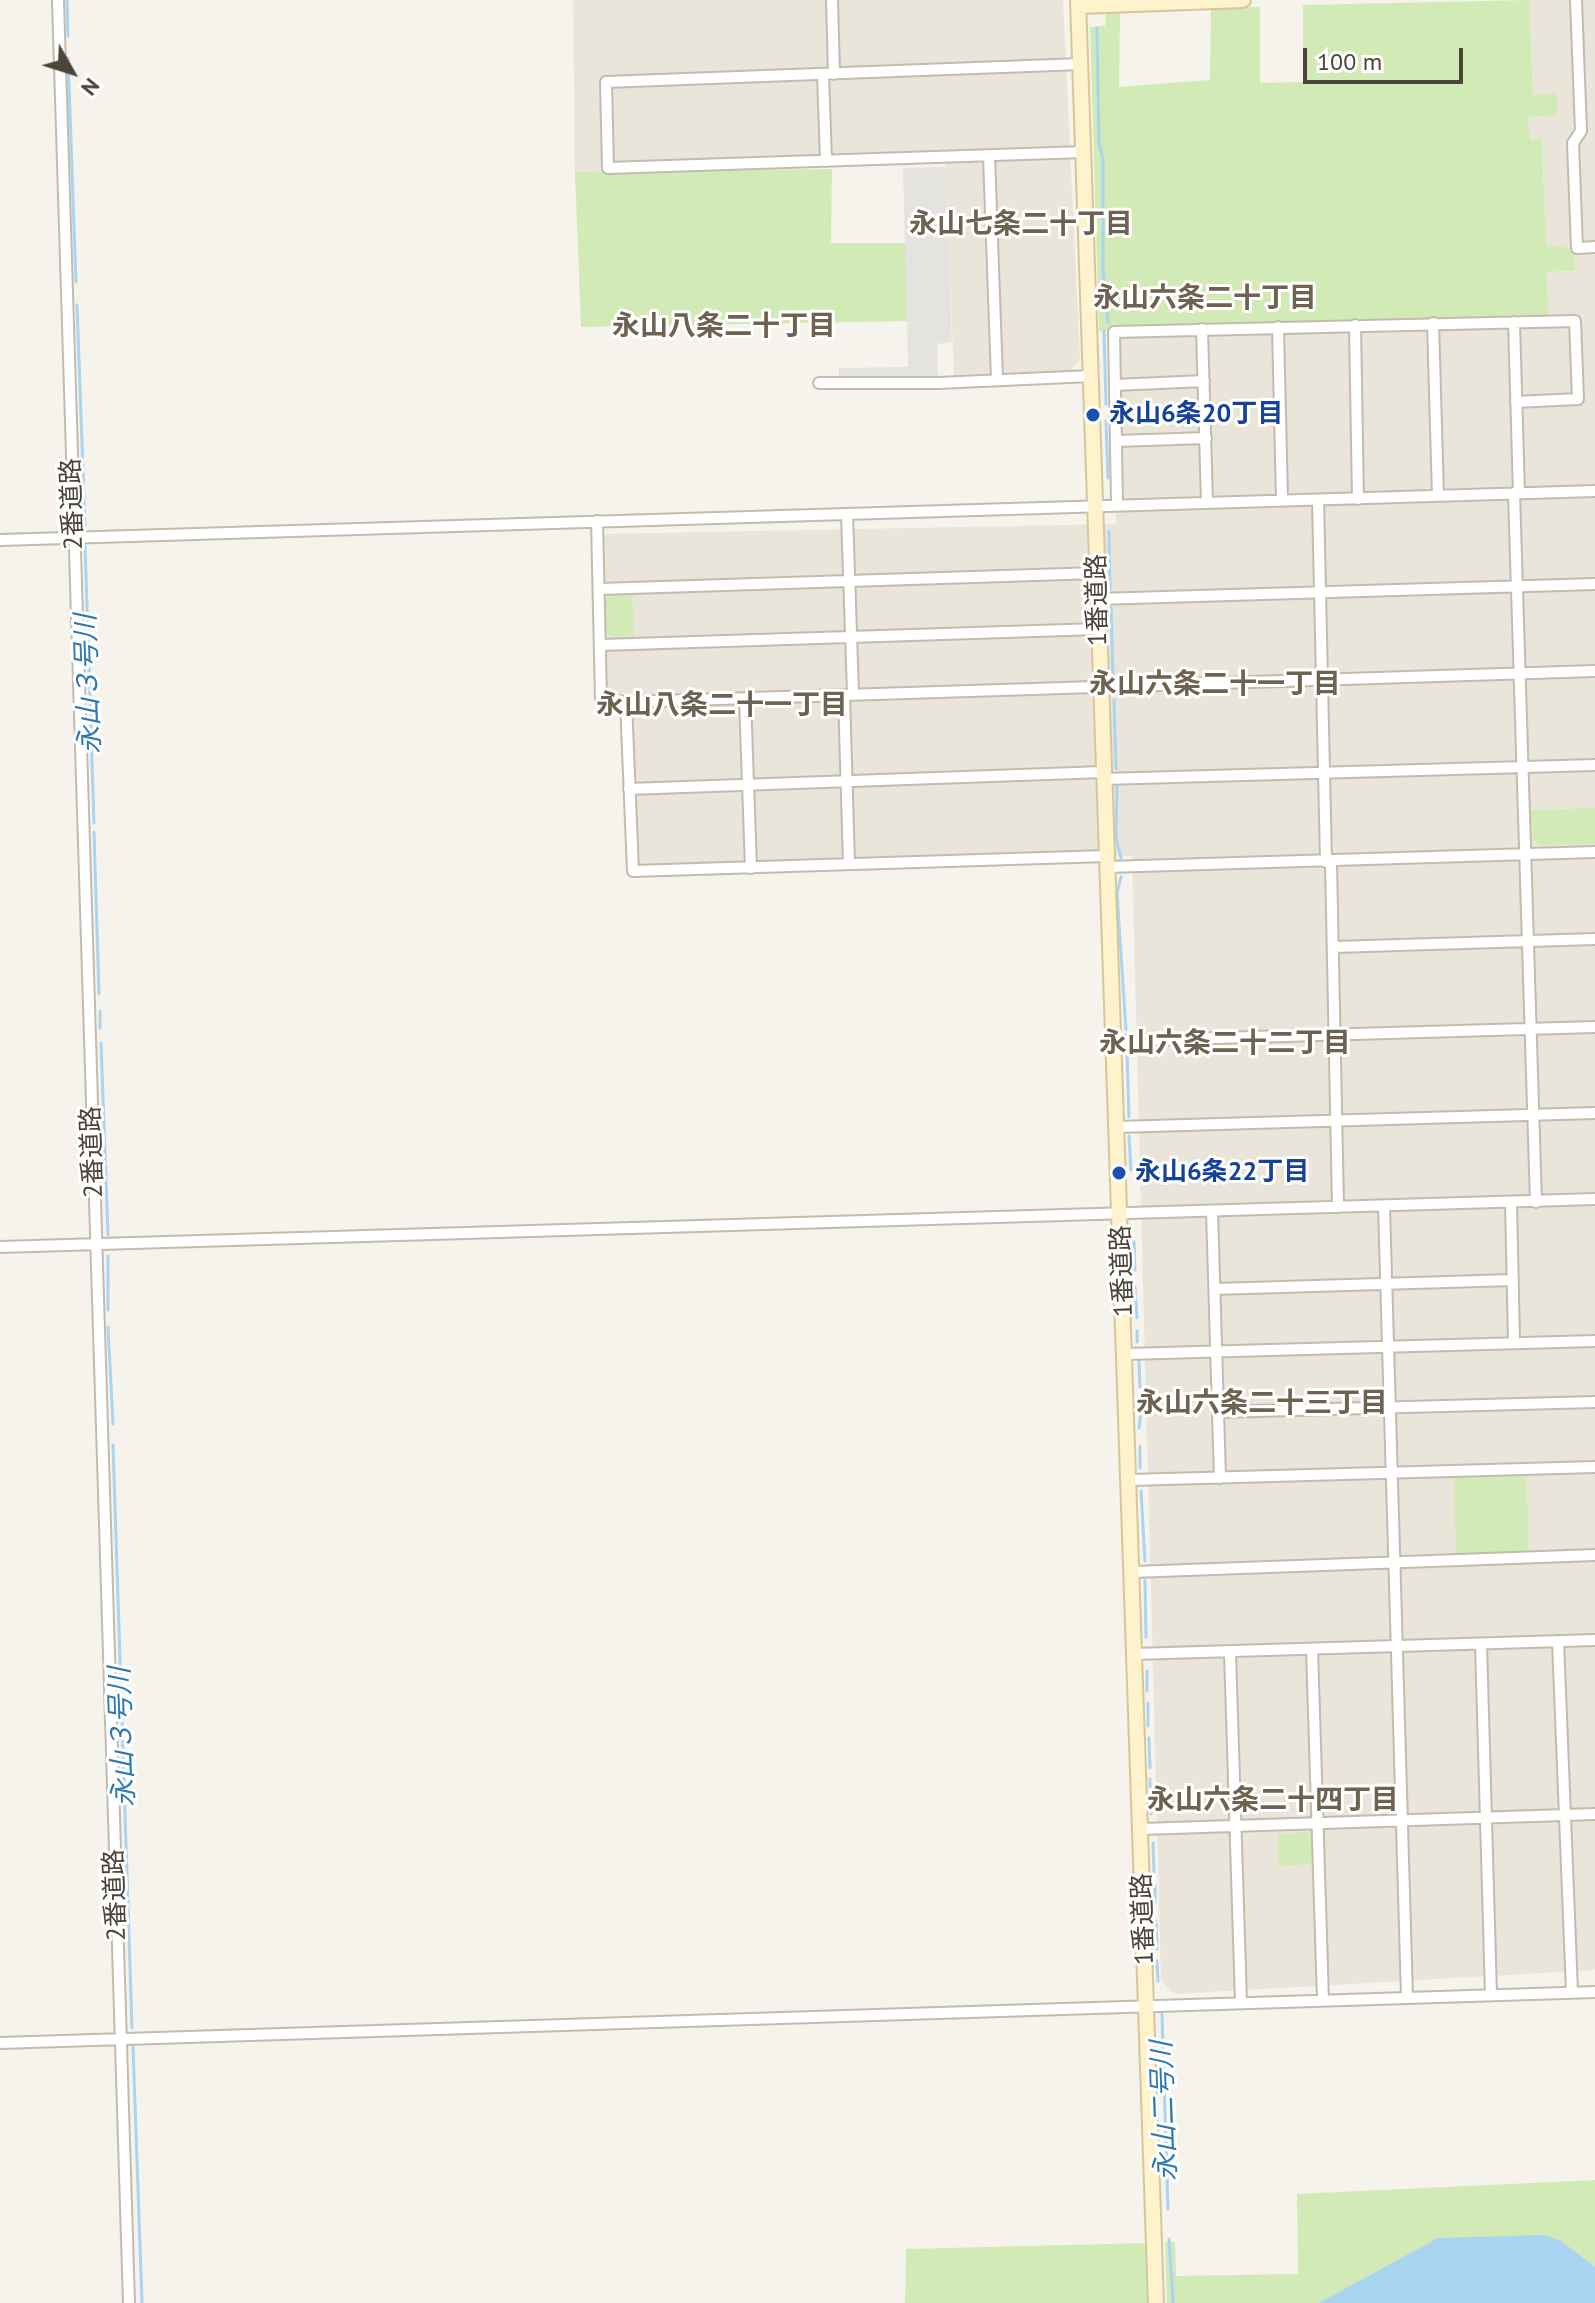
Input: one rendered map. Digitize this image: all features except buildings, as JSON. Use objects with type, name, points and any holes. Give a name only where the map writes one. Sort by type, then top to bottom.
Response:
[{"type":"street","name":"2番道路","points":[[58,0],[129,2303]]},
{"type":"street","points":[[826,161],[832,0]]},
{"type":"street","points":[[1078,3],[1243,0]]},
{"type":"street","points":[[1576,0],[1581,131],[1573,143],[1577,248],[1595,247]]},
{"type":"street","name":"1番道路","points":[[1078,3],[1156,2303]]},
{"type":"street","points":[[1081,64],[606,82],[608,168],[1084,152]]},
{"type":"street","points":[[989,156],[997,379]]},
{"type":"street","points":[[1117,505],[1114,332],[1575,321],[1578,399],[1516,402]]},
{"type":"street","points":[[1514,322],[1519,674],[1536,1202]]},
{"type":"street","points":[[1433,323],[1438,496]]},
{"type":"street","points":[[1355,325],[1358,499]]},
{"type":"street","points":[[1278,327],[1282,500]]},
{"type":"street","points":[[1202,329],[1207,503]]},
{"type":"street","points":[[819,383],[1091,376]]},
{"type":"street","points":[[1115,385],[1204,381]]},
{"type":"street","points":[[1117,441],[1206,438]]},
{"type":"street","points":[[0,540],[1595,491]]},
{"type":"street","points":[[1318,500],[1328,862],[1334,947],[1338,1207]]},
{"type":"street","points":[[847,514],[851,637],[846,781],[849,864]]},
{"type":"street","points":[[597,521],[601,699],[626,702],[1595,671]]},
{"type":"street","points":[[600,589],[1097,573]]},
{"type":"street","points":[[1098,599],[1595,584]]},
{"type":"street","points":[[601,645],[1098,629]]},
{"type":"street","points":[[745,698],[751,868]]},
{"type":"street","points":[[626,702],[633,871],[849,864],[1328,862],[1595,852]]},
{"type":"street","points":[[629,789],[846,781],[1595,765]]},
{"type":"street","points":[[1334,947],[1595,939]]},
{"type":"street","points":[[1113,1041],[1595,1027]]},
{"type":"street","points":[[1117,1127],[1595,1113]]},
{"type":"street","points":[[0,1247],[1595,1199]]},
{"type":"street","points":[[1511,1202],[1514,1341]]},
{"type":"street","points":[[1384,1207],[1407,1997]]},
{"type":"street","points":[[1212,1211],[1220,1478]]},
{"type":"street","points":[[1215,1289],[1513,1280]]},
{"type":"street","points":[[1126,1354],[1595,1341]]},
{"type":"street","points":[[1219,1412],[1595,1402]]},
{"type":"street","points":[[1130,1480],[1595,1467]]},
{"type":"street","points":[[1133,1572],[1595,1555]]},
{"type":"street","points":[[1135,1654],[1595,1640]]},
{"type":"street","points":[[1558,1641],[1572,1992]]},
{"type":"street","points":[[1481,1644],[1491,1995]]},
{"type":"street","points":[[1312,1649],[1323,2000]]},
{"type":"street","points":[[1230,1652],[1241,2002]]},
{"type":"street","points":[[1142,1829],[1595,1814]]},
{"type":"street","points":[[0,2043],[1595,1992]]},
{"type":"shaded area","points":[[573,0],[1063,0],[1080,360],[1070,371],[954,375],[945,150],[619,162],[603,174],[575,172]]},
{"type":"shaded area","points":[[1529,0],[1595,0],[1595,1970],[1175,1994],[1161,1981],[1132,856],[636,868],[633,693],[615,694],[607,688],[601,534],[1116,524],[1109,369],[1119,369],[1116,331],[1546,272],[1574,271],[1565,247],[1546,244],[1542,140],[1530,140],[1528,116],[1558,115],[1557,94],[1533,95]]},
{"type":"shaded area","points":[[946,167],[952,342],[937,344],[938,383],[839,383],[839,368],[908,367],[903,168]]},
{"type":"green space","points":[[1529,0],[1533,95],[1557,93],[1558,115],[1528,117],[1530,140],[1542,139],[1546,244],[1565,247],[1574,253],[1575,271],[1546,272],[1549,317],[1099,331],[1090,27],[1105,26],[1106,13],[1120,12],[1119,87],[1210,80],[1211,8],[1260,7],[1260,83],[1303,82],[1303,5]]},
{"type":"green space","points":[[832,169],[831,243],[905,243],[907,321],[581,327],[575,172]]},
{"type":"green space","points":[[611,593],[632,593],[634,636],[612,637],[605,630],[605,600]]},
{"type":"green space","points":[[1595,808],[1595,844],[1539,845],[1533,838],[1531,810]]},
{"type":"green space","points":[[1527,1476],[1528,1553],[1456,1555],[1454,1478]]},
{"type":"green space","points":[[1307,1832],[1312,1836],[1312,1864],[1278,1866],[1278,1834]]},
{"type":"green space","points":[[1595,2180],[1595,2303],[1167,2303],[1165,2242],[1175,2242],[1176,2276],[1298,2274],[1297,2194]]},
{"type":"green space","points":[[1147,2243],[1149,2303],[905,2303],[906,2249]]},
{"type":"water","points":[[1544,2235],[1561,2241],[1595,2267],[1595,2303],[1319,2303],[1438,2238]]},
{"type":"waterway","name":"永山３号川","points":[[67,0],[68,36]]},
{"type":"waterway","name":"永山二号川","points":[[1097,28],[1099,143],[1103,159],[1103,272],[1108,323]]},
{"type":"waterway","name":"永山３号川","points":[[68,58],[76,282]]},
{"type":"waterway","name":"永山３号川","points":[[77,305],[85,526]]},
{"type":"waterway","name":"永山二号川","points":[[1104,331],[1106,404]]},
{"type":"waterway","name":"永山二号川","points":[[1106,421],[1108,478]]},
{"type":"waterway","name":"永山二号川","points":[[1109,531],[1110,589]]},
{"type":"waterway","name":"永山３号川","points":[[85,546],[94,823]]},
{"type":"waterway","name":"永山二号川","points":[[1111,608],[1113,676]]},
{"type":"waterway","name":"永山二号川","points":[[1114,700],[1116,769]]},
{"type":"waterway","name":"永山二号川","points":[[1117,787],[1116,838],[1121,858]]},
{"type":"waterway","name":"永山３号川","points":[[94,832],[99,994]]},
{"type":"waterway","name":"永山二号川","points":[[1121,877],[1117,893],[1126,1030]]},
{"type":"waterway","name":"永山３号川","points":[[100,1011],[100,1028]]},
{"type":"waterway","name":"永山３号川","points":[[101,1043],[108,1235]]},
{"type":"waterway","name":"永山二号川","points":[[1127,1052],[1129,1117]]},
{"type":"waterway","name":"永山二号川","points":[[1129,1136],[1131,1170]]},
{"type":"waterway","name":"永山二号川","points":[[1134,1242],[1135,1270]]},
{"type":"waterway","name":"永山３号川","points":[[108,1256],[108,1310]]},
{"type":"waterway","name":"永山二号川","points":[[1135,1287],[1137,1318]]},
{"type":"waterway","name":"永山３号川","points":[[108,1327],[113,1424]]},
{"type":"waterway","name":"永山二号川","points":[[1137,1331],[1137,1342]]},
{"type":"waterway","name":"永山二号川","points":[[1139,1361],[1140,1387]]},
{"type":"waterway","name":"永山二号川","points":[[1139,1428],[1141,1411]]},
{"type":"waterway","name":"永山３号川","points":[[113,1445],[132,2028]]},
{"type":"waterway","name":"永山二号川","points":[[1140,1446],[1140,1468]]},
{"type":"waterway","name":"永山二号川","points":[[1141,1491],[1145,1561]]},
{"type":"waterway","name":"永山二号川","points":[[1145,1580],[1146,1637]]},
{"type":"waterway","name":"永山二号川","points":[[1147,1671],[1147,1691]]},
{"type":"waterway","name":"永山二号川","points":[[1148,1703],[1148,1726]]},
{"type":"waterway","name":"永山二号川","points":[[1149,1738],[1150,1768]]},
{"type":"waterway","name":"永山二号川","points":[[1150,1779],[1150,1787]]},
{"type":"waterway","name":"永山二号川","points":[[1151,1800],[1151,1814]]},
{"type":"waterway","name":"永山二号川","points":[[1153,1843],[1154,1872]]},
{"type":"waterway","name":"永山二号川","points":[[1155,1885],[1155,1904]]},
{"type":"waterway","name":"永山二号川","points":[[1156,1921],[1157,1949]]},
{"type":"waterway","name":"永山二号川","points":[[1157,1961],[1158,1981]]},
{"type":"waterway","name":"永山二号川","points":[[1162,2014],[1168,2209]]},
{"type":"waterway","name":"永山３号川","points":[[133,2047],[142,2303]]},
{"type":"waterway","name":"永山二号川","points":[[1169,2239],[1173,2303]]},
{"type":"place","name":"永山6条20丁目","points":[[1093,415]]},
{"type":"place","name":"永山6条22丁目","points":[[1119,1173]]},
{"type":"district","name":"永山七条二十丁目","points":[[1021,225]]},
{"type":"district","name":"永山六条二十丁目","points":[[1205,299]]},
{"type":"district","name":"永山八条二十丁目","points":[[724,327]]},
{"type":"district","name":"永山六条二十一丁目","points":[[1215,685]]},
{"type":"district","name":"永山八条二十一丁目","points":[[722,706]]},
{"type":"district","name":"永山六条二十二丁目","points":[[1225,1044]]},
{"type":"district","name":"永山六条二十三丁目","points":[[1262,1404]]},
{"type":"district","name":"永山六条二十四丁目","points":[[1273,1801]]}]
